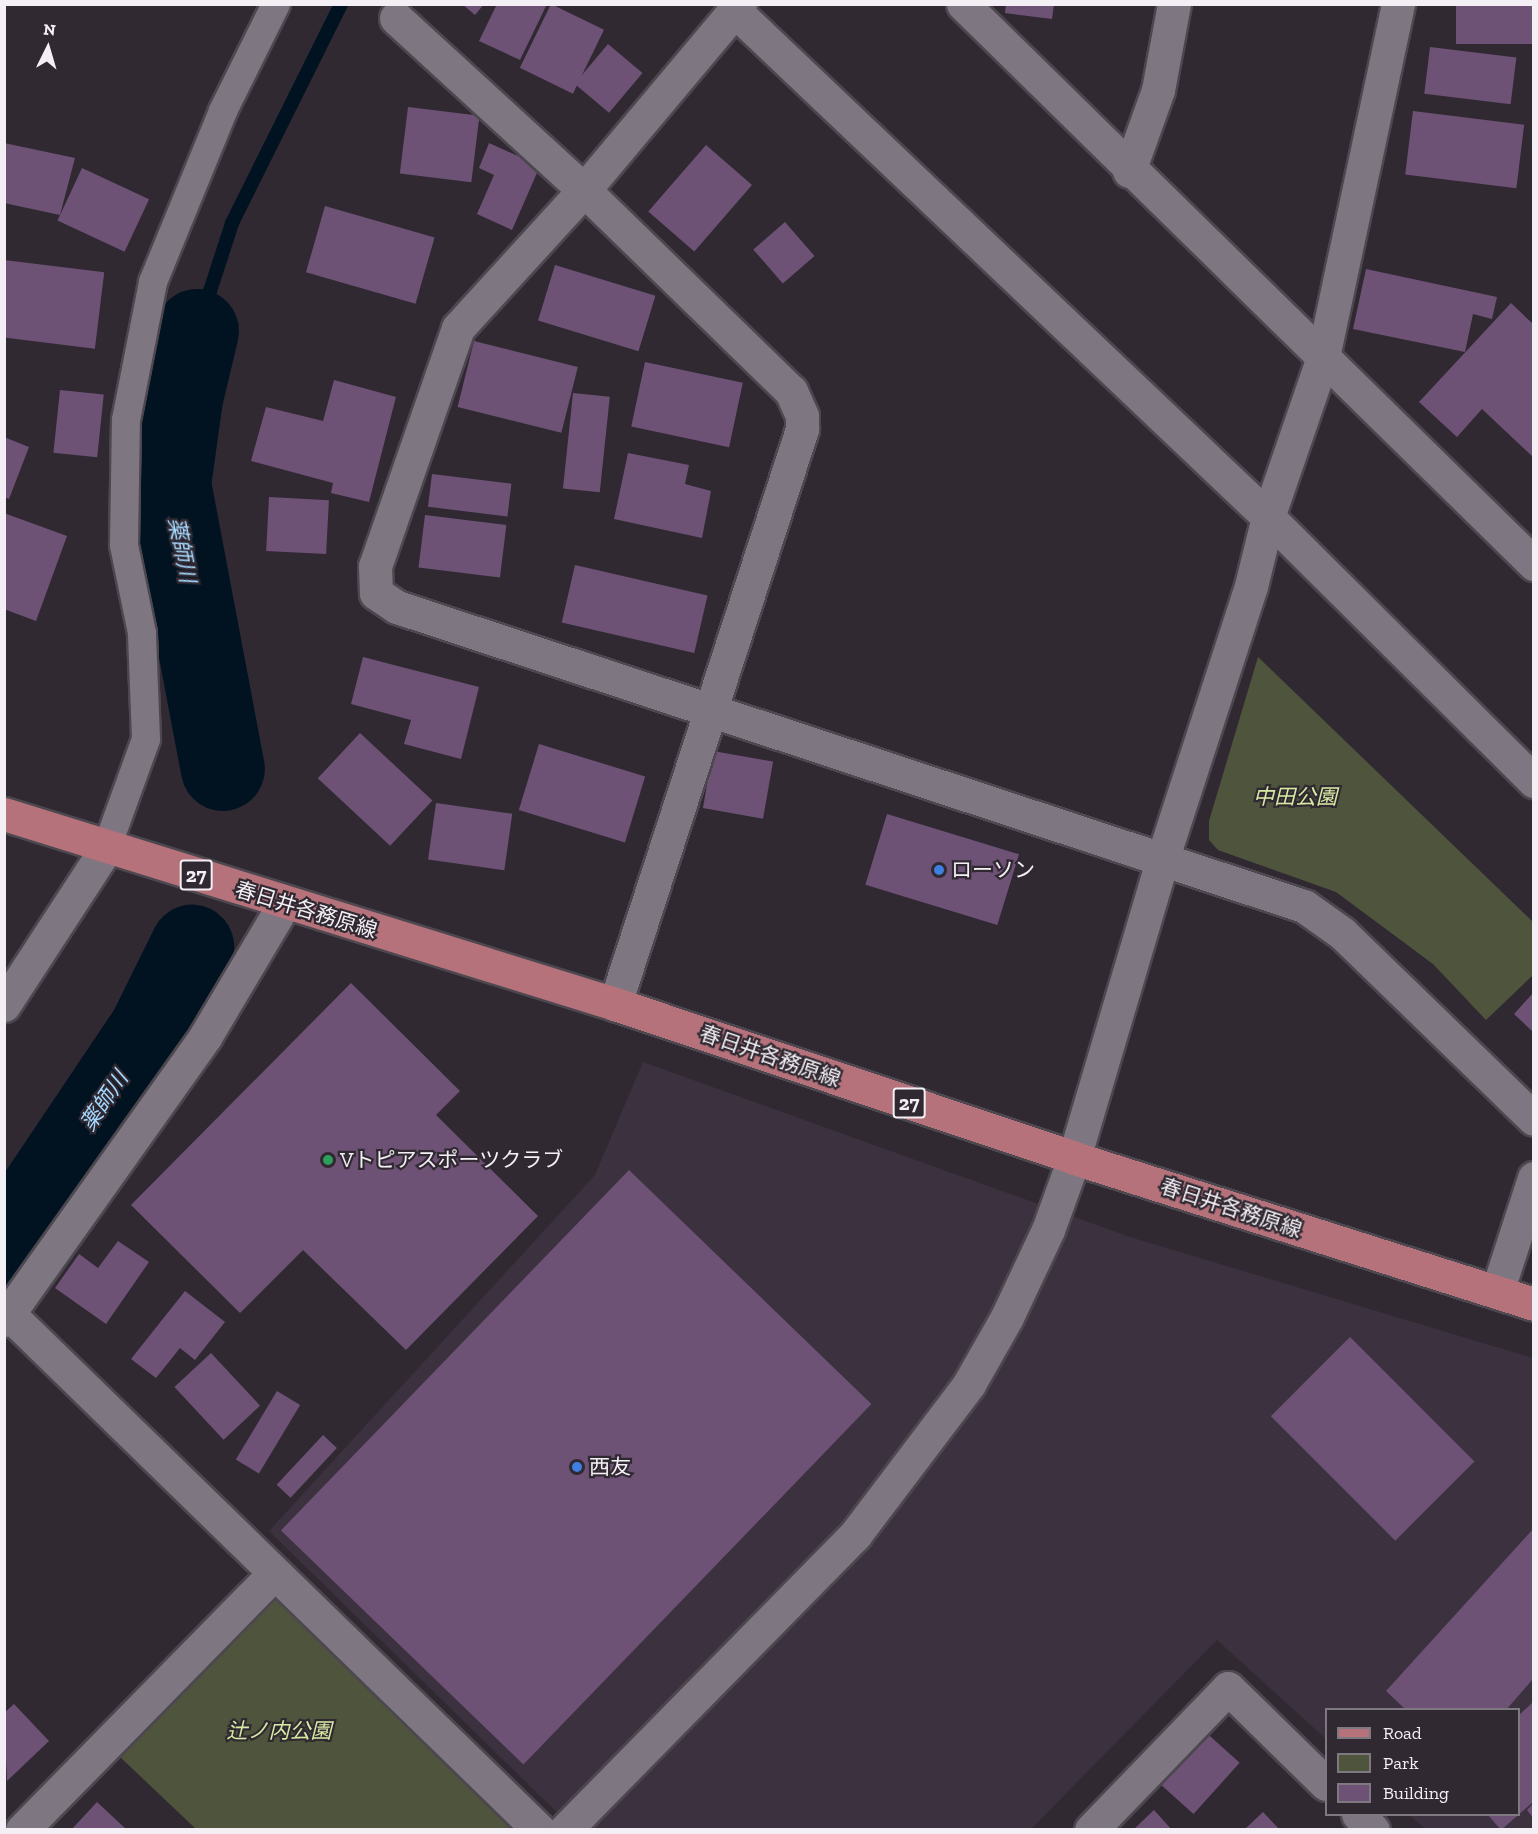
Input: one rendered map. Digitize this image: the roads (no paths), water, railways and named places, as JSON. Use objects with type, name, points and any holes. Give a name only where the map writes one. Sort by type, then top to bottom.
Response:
[{"type":"main road","name":"春日井各務原線","points":[[4,814],[284,904],[615,1004],[1074,1158],[1533,1304]]},
{"type":"street","points":[[963,4],[1129,171],[1323,357],[1533,564]]},
{"type":"street","points":[[1129,171],[1158,90],[1174,4]]},
{"type":"street","points":[[565,1830],[855,1535],[931,1438],[969,1384],[1007,1317],[1048,1230],[1074,1158],[1163,857],[1251,586],[1268,517],[1323,357],[1398,4]]},
{"type":"street","points":[[1533,781],[1268,517],[734,6],[584,190],[458,328],[373,580],[376,592],[397,607],[1163,857],[1304,906],[1342,933],[1533,1119]]},
{"type":"street","points":[[396,18],[584,190],[791,391],[802,416],[802,429],[708,710],[615,1004]]},
{"type":"street","points":[[4,1005],[107,847]]},
{"type":"street","points":[[284,904],[205,1037],[7,1317],[539,1830]]},
{"type":"street","points":[[1497,1292],[1533,1178]]},
{"type":"street","points":[[22,1830],[274,1574]]},
{"type":"street","points":[[1091,1830],[1228,1688],[1325,1783]]},
{"type":"street","points":[[1359,1816],[1373,1830]]},
{"type":"lane","points":[[107,847],[146,739],[142,633],[124,545],[125,454],[126,420],[153,282],[223,111],[276,4]]},
{"type":"waterway","points":[[197,331],[232,223],[341,4]]},
{"type":"waterway","name":"薬師川","points":[[197,331],[181,398],[169,484],[223,769]]},
{"type":"waterway","name":"薬師川","points":[[4,1249],[151,1030],[192,947]]},
{"type":"place","name":"ローソン","points":[[939,870]]},
{"type":"place","name":"Vトピアスポーツクラブ","points":[[328,1160]]},
{"type":"place","name":"西友","points":[[577,1467]]},
{"type":"park label","name":"中田公園","points":[[1295,797]]},
{"type":"park label","name":"辻ノ内公園","points":[[279,1731]]}]
